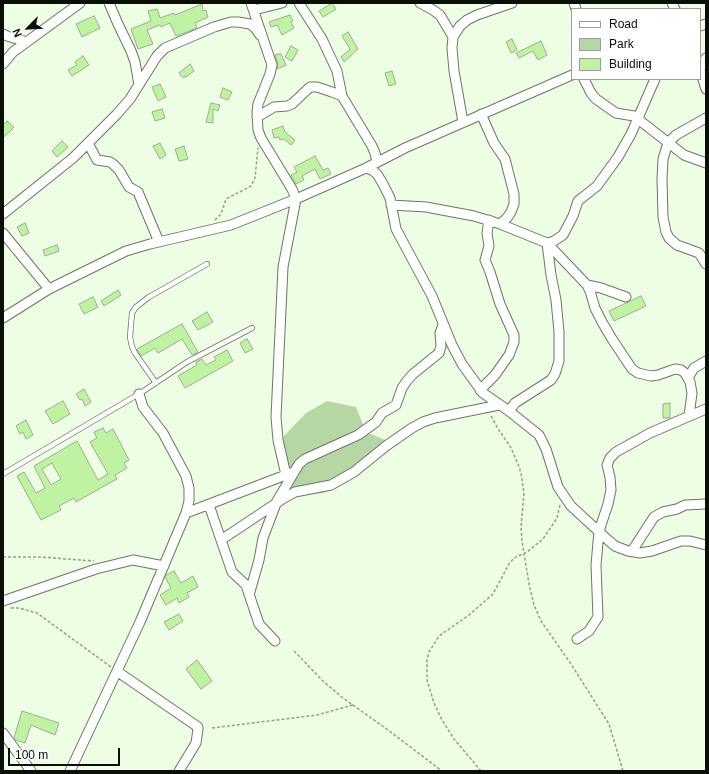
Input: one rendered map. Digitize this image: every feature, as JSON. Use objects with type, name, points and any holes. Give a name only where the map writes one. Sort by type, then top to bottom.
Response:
[{"type":"street","points":[[3,64],[13,52],[80,3]]},
{"type":"street","points":[[109,3],[133,56],[139,85]]},
{"type":"street","points":[[249,594],[259,560],[263,538],[277,501],[290,473],[278,440],[276,417],[283,267],[296,199],[292,189],[261,138],[258,130],[258,104],[272,69],[270,57],[252,7],[282,3]]},
{"type":"street","points":[[299,3],[322,39],[336,71],[342,96],[376,153],[377,162]]},
{"type":"street","points":[[420,3],[440,15],[453,37]]},
{"type":"street","points":[[463,122],[454,71],[452,48],[453,37],[460,26],[467,20],[512,3]]},
{"type":"street","points":[[3,214],[73,158],[117,114],[130,99],[157,56],[165,48],[214,27],[231,22],[245,23],[255,28],[264,42]]},
{"type":"street","points":[[3,34],[27,42]]},
{"type":"street","points":[[706,58],[702,72],[706,89]]},
{"type":"street","points":[[3,318],[49,289],[126,251],[231,225],[296,199],[463,122],[571,75]]},
{"type":"street","points":[[584,80],[596,99],[616,113],[627,114],[638,118],[684,155],[706,163]]},
{"type":"street","points":[[547,243],[554,241],[563,234],[573,216],[578,201],[597,186],[624,147],[654,80]]},
{"type":"street","points":[[257,117],[274,107],[292,104],[310,87],[317,86],[342,96]]},
{"type":"street","points":[[481,114],[494,143],[505,159],[514,194],[514,204],[511,212],[500,224]]},
{"type":"street","points":[[706,118],[676,135],[669,142],[663,159],[664,217],[666,232],[673,242],[699,253],[706,264]]},
{"type":"street","points":[[88,143],[97,160],[110,162],[113,164],[123,176],[129,187],[138,192],[159,242]]},
{"type":"street","points":[[366,168],[372,170],[380,178],[390,198],[396,228],[432,296],[443,325],[462,364],[482,393],[509,411],[539,435],[546,448],[558,487],[571,506],[615,546],[632,552],[640,553],[652,551],[681,541],[706,544]]},
{"type":"street","points":[[391,205],[426,207],[489,220],[547,243],[587,284],[595,308],[602,322],[632,369],[645,376],[654,376],[678,369],[685,373],[692,393],[689,416]]},
{"type":"street","points":[[480,390],[495,375],[509,355],[514,342],[514,335],[500,304],[485,260],[489,246],[489,220]]},
{"type":"street","points":[[3,233],[49,289]]},
{"type":"street","points":[[509,411],[515,403],[551,380],[555,374],[559,361],[559,332],[556,300],[547,243]]},
{"type":"street","points":[[587,284],[626,297]]},
{"type":"street","points":[[186,512],[209,505],[290,473],[305,459],[364,431],[376,422],[382,413],[396,405],[402,388],[413,374],[439,353],[441,350],[440,333],[443,325]]},
{"type":"street","points":[[688,378],[694,368],[706,361]]},
{"type":"street","points":[[70,771],[118,672],[164,566],[186,512],[190,496],[187,480],[163,433],[143,407],[139,394]]},
{"type":"street","points":[[221,540],[259,515],[277,501],[295,492],[331,485],[354,472],[386,446],[423,422],[498,404]]},
{"type":"street","points":[[577,640],[589,631],[598,617],[596,565],[599,531],[611,490],[607,465],[610,458],[616,452],[634,441],[706,409]]},
{"type":"street","points":[[632,552],[654,517],[663,512],[677,509],[685,505],[706,504]]},
{"type":"street","points":[[209,505],[232,572],[246,584],[259,624],[275,641]]},
{"type":"street","points":[[6,604],[96,569],[133,560],[164,566]]},
{"type":"street","points":[[118,672],[198,727],[196,743],[179,771]]},
{"type":"street","points":[[3,733],[32,771]]},
{"type":"lane","points":[[156,383],[135,354],[132,347],[130,337],[132,313],[136,307],[148,297],[206,264]]},
{"type":"lane","points":[[3,474],[139,394],[187,362],[252,328]]},
{"type":"path","points":[[213,222],[221,214],[226,199],[251,186],[255,178],[258,130]]},
{"type":"path","points":[[488,407],[497,427],[511,448],[518,464],[524,493],[521,527],[529,584],[534,605],[541,621],[606,718],[613,734],[623,771]]},
{"type":"path","points":[[481,771],[454,739],[442,720],[434,703],[427,680],[429,652],[439,636],[469,615],[493,594],[509,564],[514,558],[536,546],[549,532],[558,518],[560,502]]},
{"type":"path","points":[[3,557],[40,557],[97,562]]},
{"type":"path","points":[[6,604],[37,613],[118,672]]},
{"type":"path","points":[[294,651],[324,682],[353,706],[442,771]]},
{"type":"path","points":[[212,728],[317,715],[353,706]]},
{"type":"green space","points":[[327,401],[356,407],[366,432],[387,442],[361,471],[323,493],[296,496],[290,492],[281,478],[283,466],[279,441],[306,413]]},
{"type":"building","points":[[332,3],[336,9],[323,17],[319,11]]},
{"type":"building","points":[[202,4],[203,11],[206,10],[208,17],[195,23],[197,28],[176,36],[170,23],[161,27],[160,25],[147,30],[153,44],[138,49],[131,29],[151,21],[148,11],[157,9],[160,18],[174,13],[175,15]]},
{"type":"building","points":[[290,15],[294,28],[282,35],[277,25],[271,27],[269,22]]},
{"type":"building","points":[[94,16],[100,28],[82,37],[76,24]]},
{"type":"building","points":[[348,32],[358,49],[344,62],[341,57],[350,49],[342,36]]},
{"type":"building","points":[[512,39],[517,50],[511,53],[506,42]]},
{"type":"building","points":[[541,41],[547,55],[538,60],[533,51],[519,58],[516,53]]},
{"type":"building","points":[[291,46],[298,50],[292,61],[285,57]]},
{"type":"building","points":[[281,54],[286,65],[277,69],[278,63],[275,55]]},
{"type":"building","points":[[83,56],[89,65],[72,76],[68,70],[77,65],[75,62]]},
{"type":"building","points":[[190,64],[194,71],[186,77],[182,77],[179,73]]},
{"type":"building","points":[[392,71],[396,84],[389,86],[385,73]]},
{"type":"building","points":[[160,84],[166,97],[158,101],[152,87]]},
{"type":"building","points":[[223,88],[232,92],[228,100],[220,97]]},
{"type":"building","points":[[211,103],[220,105],[218,111],[213,109],[213,123],[206,122]]},
{"type":"building","points":[[162,109],[165,118],[155,121],[152,112]]},
{"type":"building","points":[[7,121],[14,127],[3,138],[3,125]]},
{"type":"building","points":[[283,126],[285,132],[295,140],[291,145],[284,139],[280,140],[279,137],[274,138],[272,130]]},
{"type":"building","points":[[62,141],[68,147],[57,157],[52,151]]},
{"type":"building","points":[[160,143],[166,155],[160,159],[153,146]]},
{"type":"building","points":[[184,146],[188,159],[179,161],[175,149]]},
{"type":"building","points":[[315,156],[323,170],[328,168],[331,174],[320,179],[315,169],[302,176],[304,180],[296,184],[291,175],[297,172],[294,167]]},
{"type":"building","points":[[25,223],[29,233],[22,236],[17,227]]},
{"type":"building","points":[[57,245],[59,251],[45,256],[43,250]]},
{"type":"building","points":[[118,290],[121,295],[104,306],[101,301]]},
{"type":"building","points":[[641,296],[646,306],[614,321],[609,311]]},
{"type":"building","points":[[93,297],[98,307],[84,314],[79,304]]},
{"type":"building","points":[[207,312],[213,322],[198,330],[192,321]]},
{"type":"building","points":[[182,324],[198,352],[192,355],[182,339],[158,353],[155,348],[141,356],[137,349]]},
{"type":"building","points":[[247,339],[253,349],[245,353],[240,343]]},
{"type":"building","points":[[227,350],[233,361],[185,388],[178,376],[197,365],[196,362],[202,359],[206,365],[216,360],[214,357]]},
{"type":"building","points":[[84,389],[91,402],[85,406],[82,399],[80,400],[76,394]]},
{"type":"building","points":[[63,401],[70,414],[53,424],[45,411]]},
{"type":"building","points":[[670,403],[670,418],[663,418],[663,404]]},
{"type":"building","points":[[26,420],[33,435],[26,439],[23,432],[20,434],[16,426]]},
{"type":"building","points":[[103,428],[106,433],[113,429],[129,460],[124,463],[127,468],[115,475],[117,479],[76,502],[74,498],[59,506],[61,510],[41,520],[17,476],[24,472],[36,493],[45,488],[34,466],[77,441],[98,480],[108,474],[90,442],[97,438],[94,432]],"holes":[[[52,463],[61,479],[51,485],[42,469]]]},
{"type":"building","points":[[174,571],[181,583],[193,576],[198,587],[187,593],[189,597],[179,603],[177,598],[166,605],[160,595],[171,588],[165,577]]},
{"type":"building","points":[[179,614],[183,621],[169,630],[164,622]]},
{"type":"building","points":[[197,660],[212,681],[201,689],[186,669]]},
{"type":"building","points":[[22,711],[59,723],[55,735],[31,725],[25,743],[16,740],[14,738]]}]
